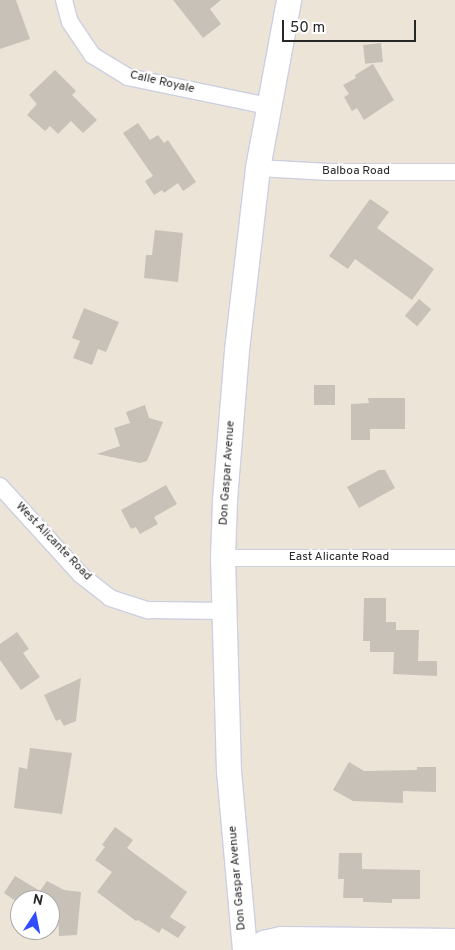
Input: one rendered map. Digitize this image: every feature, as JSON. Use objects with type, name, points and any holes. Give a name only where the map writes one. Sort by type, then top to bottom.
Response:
[{"type":"street","name":"Calle Royale","points":[[64,0],[70,22],[92,55],[128,76],[268,106]]},
{"type":"street","name":"Don Gaspar Avenue","points":[[245,950],[229,772],[223,558],[225,500],[237,350],[258,168],[289,0]]},
{"type":"street","name":"Balboa Road","points":[[258,168],[330,172],[455,172]]},
{"type":"street","name":"West Alicante Road","points":[[0,486],[81,575],[110,598],[148,610],[225,611]]},
{"type":"street","name":"East Alicante Road","points":[[223,558],[455,558]]},
{"type":"street","points":[[256,950],[264,943],[282,939],[455,941]]},
{"type":"building","points":[[0,0],[16,0],[30,39],[0,49]]},
{"type":"building","points":[[173,0],[221,0],[210,9],[221,24],[203,38]]},
{"type":"building","points":[[381,43],[383,62],[365,64],[363,45]]},
{"type":"building","points":[[373,64],[394,100],[364,120],[357,108],[352,111],[344,97],[349,94],[343,85],[356,78],[355,75]]},
{"type":"building","points":[[55,70],[76,91],[72,95],[97,120],[83,133],[71,121],[58,134],[50,126],[45,131],[27,115],[37,104],[29,95]]},
{"type":"building","points":[[138,123],[150,140],[158,135],[164,143],[168,140],[196,182],[183,191],[178,183],[164,193],[162,190],[154,195],[145,181],[153,176],[123,133]]},
{"type":"building","points":[[370,199],[389,212],[377,228],[434,269],[412,300],[355,259],[348,269],[329,256]]},
{"type":"building","points":[[155,230],[183,233],[178,282],[144,278],[146,255],[152,255]]},
{"type":"building","points":[[419,299],[431,309],[417,326],[405,316]]},
{"type":"building","points":[[84,308],[119,322],[106,352],[98,349],[92,365],[73,358],[80,341],[72,338]]},
{"type":"building","points":[[314,385],[335,385],[335,405],[314,405]]},
{"type":"building","points":[[368,398],[405,398],[405,429],[370,429],[370,440],[351,440],[351,404],[369,403]]},
{"type":"building","points":[[145,405],[149,418],[163,422],[147,461],[140,463],[97,454],[120,446],[114,428],[130,423],[126,412]]},
{"type":"building","points":[[379,470],[385,470],[395,488],[359,508],[347,487]]},
{"type":"building","points":[[166,485],[177,504],[154,517],[158,524],[140,534],[136,527],[131,529],[121,510]]},
{"type":"building","points":[[364,598],[386,598],[386,622],[396,622],[396,630],[419,630],[418,661],[437,661],[437,676],[393,674],[394,652],[370,652],[370,641],[363,641]]},
{"type":"building","points":[[17,632],[29,649],[23,653],[40,677],[21,690],[0,660],[0,644]]},
{"type":"building","points":[[81,678],[76,721],[64,726],[60,719],[56,721],[44,695]]},
{"type":"building","points":[[30,748],[72,753],[62,814],[14,808],[19,767],[27,769]]},
{"type":"building","points":[[349,762],[364,771],[417,770],[417,767],[436,767],[436,792],[403,791],[403,803],[353,801],[333,790]]},
{"type":"building","points":[[115,827],[133,840],[127,848],[187,892],[170,917],[186,927],[178,938],[162,928],[159,933],[138,920],[136,921],[97,892],[112,872],[95,860],[105,847],[102,845]]},
{"type":"building","points":[[339,853],[362,853],[362,869],[420,870],[420,899],[392,899],[392,903],[363,902],[363,898],[343,898],[344,879],[338,879]]},
{"type":"building","points":[[15,876],[38,890],[10,890],[10,897],[4,893]]},
{"type":"building","points":[[47,881],[64,890],[81,892],[77,935],[60,936],[60,890],[41,890]]}]
